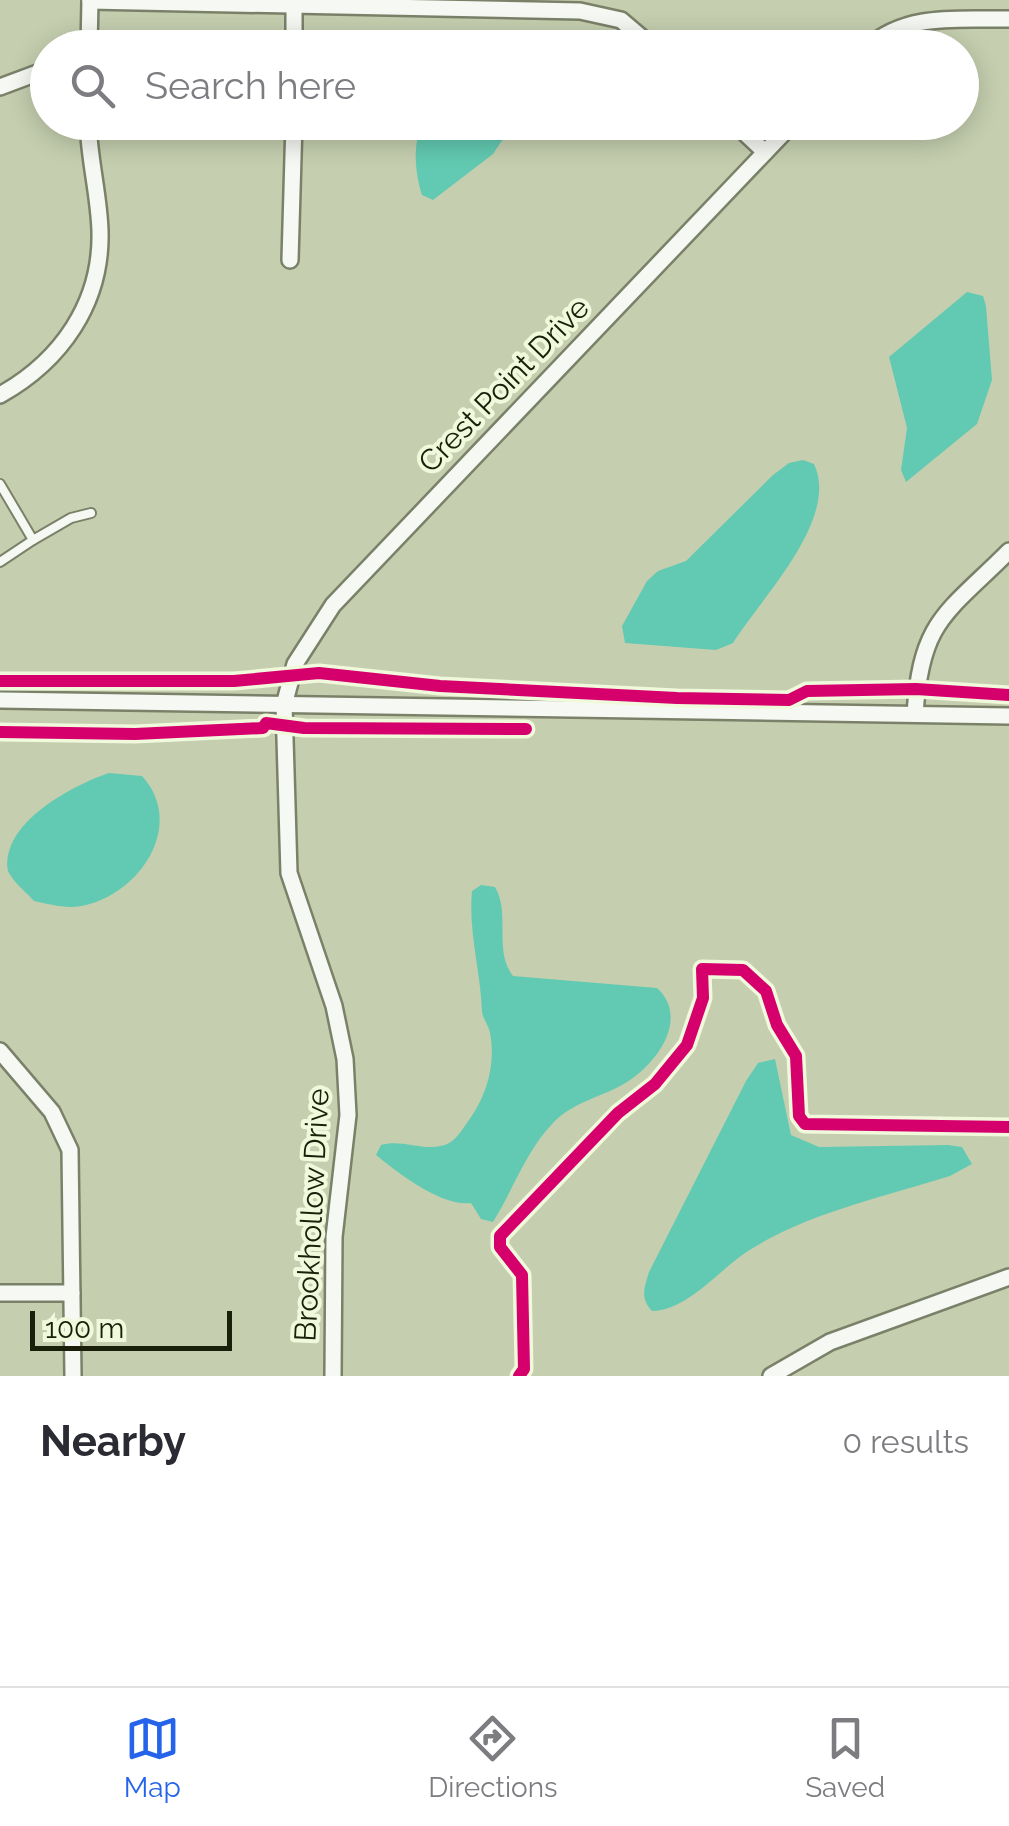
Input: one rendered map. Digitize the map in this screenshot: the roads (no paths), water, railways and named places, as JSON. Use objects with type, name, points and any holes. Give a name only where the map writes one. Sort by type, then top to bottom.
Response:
[{"type":"street","points":[[89,30],[90,1],[596,12],[621,20],[633,30]]},
{"type":"street","points":[[294,5],[294,30]]},
{"type":"street","points":[[890,30],[924,20],[1009,19]]},
{"type":"street","points":[[0,87],[30,76]]},
{"type":"street","points":[[0,394],[37,371],[59,350],[92,291],[100,235],[90,140]]},
{"type":"street","points":[[290,260],[293,140]]},
{"type":"street","points":[[752,140],[764,152]]},
{"type":"street","name":"Crest Point Drive","points":[[284,705],[295,664],[333,605],[776,140]]},
{"type":"street","points":[[915,714],[920,659],[930,633],[1009,551]]},
{"type":"street","points":[[0,700],[1009,716]]},
{"type":"street","name":"Brookhollow Drive","points":[[284,705],[289,873],[334,1006],[345,1059],[348,1115],[334,1237],[333,1376]]},
{"type":"street","points":[[0,1051],[52,1112],[70,1150],[73,1376]]},
{"type":"street","points":[[772,1376],[841,1338],[1009,1277]]},
{"type":"street","points":[[0,1294],[72,1293]]},
{"type":"lane","points":[[0,484],[33,540]]},
{"type":"lane","points":[[0,562],[71,518],[92,514]]},
{"type":"water","points":[[417,140],[502,140],[493,154],[433,200],[422,195]]},
{"type":"water","points":[[967,292],[983,296],[986,306],[992,380],[977,424],[906,482],[901,470],[907,428],[889,357]]},
{"type":"water","points":[[803,460],[814,464],[819,486],[807,533],[733,643],[716,650],[625,643],[622,626],[647,581],[658,571],[686,561],[773,475],[789,463]]},
{"type":"water","points":[[109,773],[142,776],[155,795],[160,816],[150,856],[138,873],[102,900],[69,907],[34,901],[8,871],[9,853],[16,837],[28,821],[60,796]]},
{"type":"water","points":[[481,885],[495,887],[500,898],[504,955],[513,976],[657,988],[670,1012],[666,1038],[650,1063],[627,1082],[570,1109],[543,1134],[493,1222],[481,1219],[471,1203],[447,1200],[421,1187],[376,1155],[381,1145],[389,1143],[433,1147],[449,1143],[458,1136],[481,1100],[491,1067],[492,1044],[482,1012],[473,937],[472,891]]},
{"type":"water","points":[[775,1059],[791,1135],[819,1147],[962,1147],[972,1164],[950,1176],[795,1226],[748,1251],[690,1297],[652,1311],[644,1297],[649,1272],[746,1081],[758,1063]]}]
